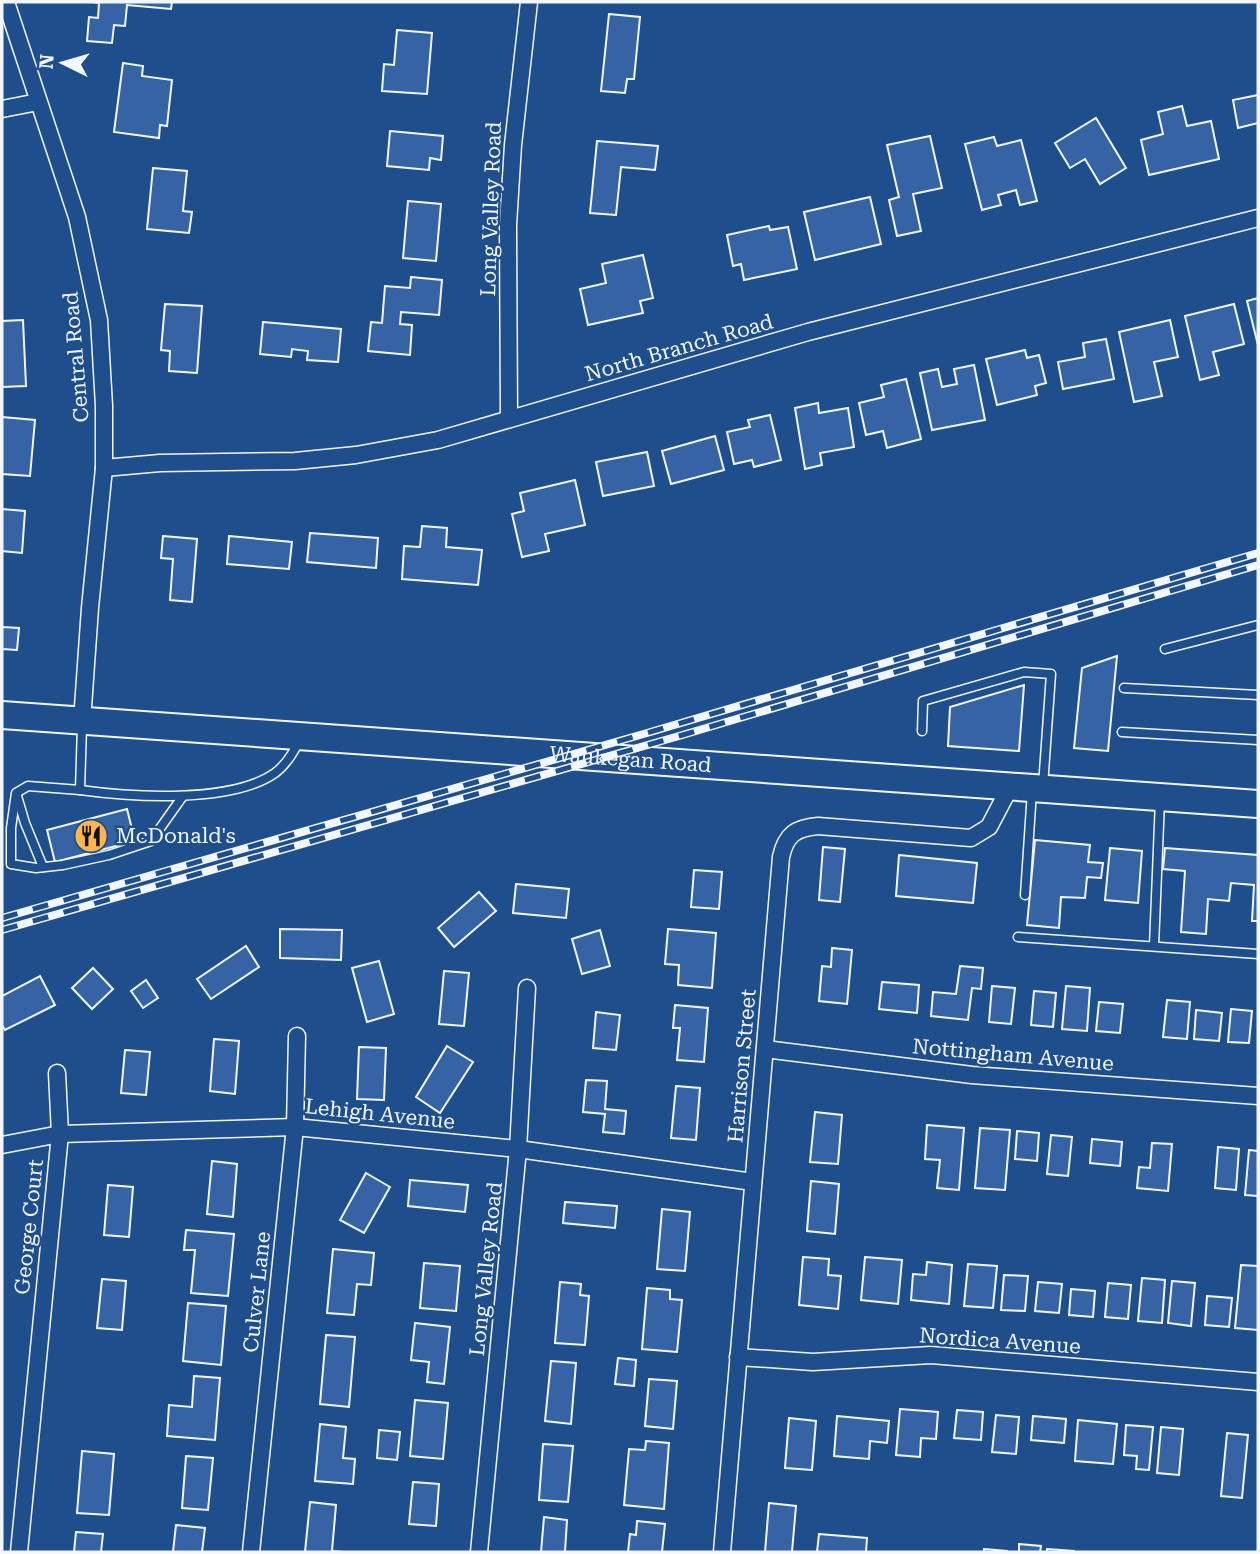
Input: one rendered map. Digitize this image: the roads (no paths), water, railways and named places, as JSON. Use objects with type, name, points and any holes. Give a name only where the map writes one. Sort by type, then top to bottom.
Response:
[{"type":"main road","name":"Waukegan Road","points":[[2,715],[1258,804]]},
{"type":"street","name":"Central Road","points":[[6,2],[77,218],[99,320],[104,468],[82,720]]},
{"type":"street","name":"Long Valley Road","points":[[509,419],[508,225],[513,145],[529,2]]},
{"type":"street","points":[[2,109],[38,102]]},
{"type":"street","name":"North Branch Road","points":[[104,468],[160,463],[295,461],[356,455],[438,440],[808,332],[1258,218]]},
{"type":"street","name":"Harrison Street","points":[[722,1552],[784,842],[792,832],[804,827],[818,826],[971,838],[989,827],[1029,788]]},
{"type":"street","name":"Long Valley Road","points":[[479,1552],[518,1149],[527,988]]},
{"type":"street","name":"Culver Lane","points":[[251,1552],[295,1126],[297,1036]]},
{"type":"street","name":"Nottingham Avenue","points":[[765,1049],[972,1075],[1258,1096]]},
{"type":"street","name":"George Court","points":[[19,1552],[60,1134],[57,1073]]},
{"type":"street","name":"Lehigh Avenue","points":[[2,1145],[60,1134],[295,1126],[518,1149],[754,1182]]},
{"type":"street","name":"Nordica Avenue","points":[[738,1357],[813,1362],[931,1356],[1258,1382]]},
{"type":"lane","points":[[1165,649],[1258,625]]},
{"type":"lane","points":[[922,731],[923,701],[1024,672],[1051,674],[1029,788],[1025,895]]},
{"type":"lane","points":[[1125,688],[1258,695]]},
{"type":"lane","points":[[80,790],[82,720]]},
{"type":"lane","points":[[1122,732],[1258,740]]},
{"type":"lane","points":[[16,793],[28,786],[112,794],[183,796],[247,787],[275,773],[293,755],[302,736]]},
{"type":"lane","points":[[16,793],[11,828],[11,864],[36,868],[109,855],[151,841],[183,796]]},
{"type":"lane","points":[[16,793],[24,822],[43,867]]},
{"type":"lane","points":[[1154,946],[1161,797]]},
{"type":"lane","points":[[1018,937],[1258,954]]},
{"type":"railway","points":[[2,918],[647,733],[1258,553]]},
{"type":"railway","points":[[2,930],[679,736],[1258,565]]},
{"type":"place","name":"McDonald's","points":[[91,836]]}]
